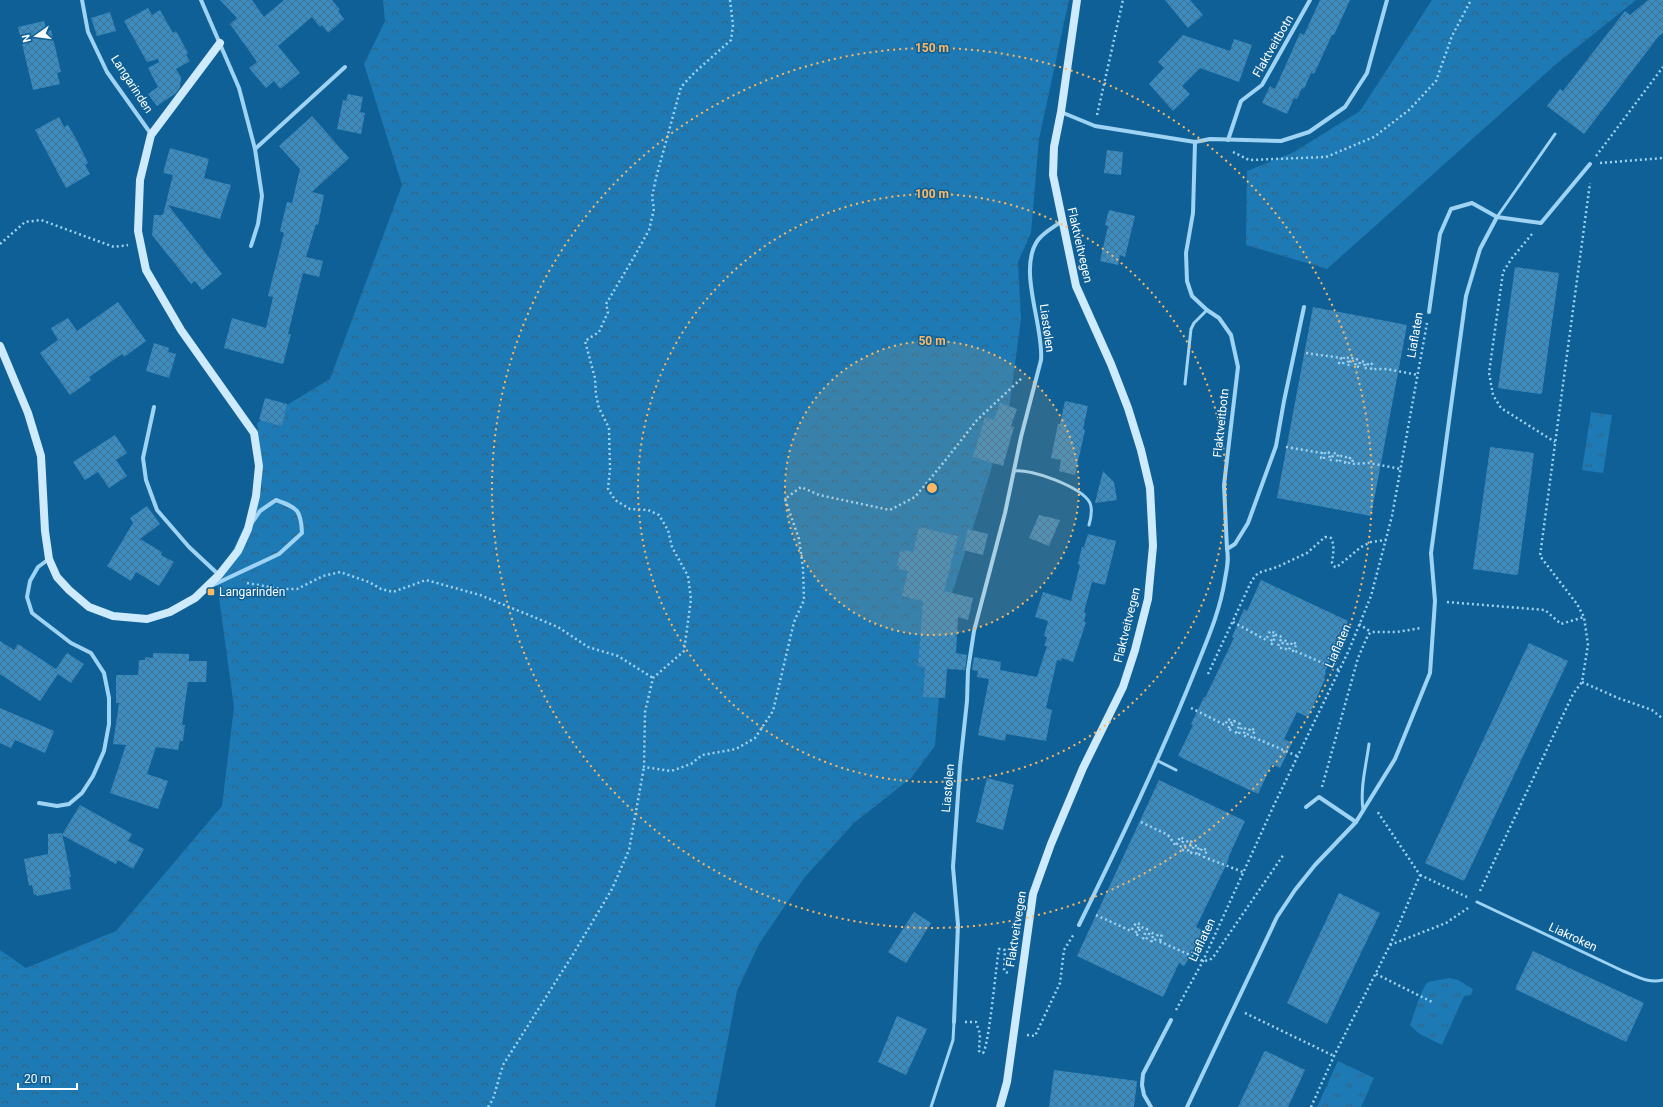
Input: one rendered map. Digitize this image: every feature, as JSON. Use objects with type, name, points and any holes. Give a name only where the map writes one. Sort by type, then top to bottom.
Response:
[{"type":"main road","name":"Flaktveitvegen","points":[[1000,1107],[1007,1082],[1033,894],[1051,844],[1083,768],[1123,687],[1135,650],[1148,599],[1153,546],[1150,488],[1141,450],[1128,408],[1111,364],[1076,286],[1053,175],[1054,148],[1061,112],[1077,0]]},
{"type":"main road","name":"Langarinden","points":[[0,346],[28,413],[41,456],[45,531],[49,559],[56,577],[90,607],[113,616],[147,619],[170,612],[195,598],[205,589],[222,578],[238,551],[248,529],[256,496],[259,466],[254,433],[181,330],[146,270],[138,231],[140,180],[151,135],[220,43]]},
{"type":"street","name":"Langarinden","points":[[82,0],[88,32],[107,72],[151,135]]},
{"type":"street","points":[[202,0],[239,88],[255,149],[262,196],[258,224],[251,246]]},
{"type":"street","name":"Flaktveitbotn","points":[[1228,140],[1241,101],[1262,85],[1310,0]]},
{"type":"street","points":[[1061,112],[1095,126],[1195,142],[1210,139],[1281,141],[1309,132],[1345,106],[1367,73],[1387,0]]},
{"type":"street","points":[[255,149],[345,67]]},
{"type":"street","name":"Flaktveitbotn","points":[[1195,142],[1192,213],[1186,253],[1187,281],[1192,296],[1207,310],[1219,318],[1231,335],[1238,367],[1224,485],[1227,549]]},
{"type":"street","points":[[1542,223],[1590,164]]},
{"type":"street","name":"Liaflaten","points":[[1429,312],[1440,234],[1452,209],[1472,203],[1497,218],[1542,223]]},
{"type":"street","points":[[1187,1107],[1235,1009],[1277,917],[1295,890],[1315,865],[1356,822],[1395,759],[1430,673],[1435,601],[1431,553],[1466,296],[1480,249],[1497,218]]},
{"type":"street","name":"Liastølen","points":[[954,1022],[958,925],[953,867],[960,766],[967,701],[968,670],[974,631],[1005,513],[1041,360],[1042,348],[1030,282],[1033,249],[1038,239],[1062,221]]},
{"type":"street","points":[[1079,925],[1158,761],[1211,632],[1221,602],[1229,558],[1227,549],[1235,544],[1248,523],[1276,446],[1304,307]]},
{"type":"street","points":[[154,407],[144,458],[146,480],[157,510],[189,547],[222,578]]},
{"type":"street","name":"Langarinden","points":[[222,578],[279,554],[302,533],[301,517],[292,506],[276,500],[260,510],[248,529]]},
{"type":"street","points":[[39,803],[57,806],[70,804],[82,793],[93,776],[104,751],[109,724],[109,698],[104,673],[91,653],[71,642],[32,613],[27,597],[30,581],[38,567],[49,559]]},
{"type":"street","points":[[1306,807],[1319,797],[1356,822]]},
{"type":"street","points":[[1151,1107],[1144,1095],[1142,1085],[1143,1074],[1171,1020]]},
{"type":"lane","points":[[1497,218],[1555,134]]},
{"type":"lane","points":[[1185,384],[1191,329],[1194,323],[1207,310]]},
{"type":"lane","points":[[1014,471],[1020,470],[1030,472],[1065,485],[1082,494],[1089,501],[1091,508],[1092,514],[1089,525]]},
{"type":"lane","points":[[1363,810],[1363,788],[1370,744]]},
{"type":"lane","points":[[1158,761],[1176,770]]},
{"type":"lane","name":"Liakroken","points":[[1477,902],[1623,971],[1652,982],[1663,980]]},
{"type":"lane","name":"Liastølen","points":[[931,1107],[953,1040],[954,1022]]},
{"type":"path","points":[[488,1107],[494,1099],[502,1065],[572,956],[612,889],[629,850],[644,767],[645,712],[653,678],[684,651],[691,599],[688,576],[672,548],[668,530],[658,516],[648,510],[630,509],[614,500],[608,489],[610,469],[609,428],[599,408],[596,395],[595,378],[585,341],[599,332],[608,312],[606,304],[649,230],[654,209],[652,197],[656,178],[681,87],[694,73],[731,40],[733,25],[730,0]]},
{"type":"path","points":[[1095,126],[1123,0]]},
{"type":"path","points":[[1210,139],[1249,160],[1326,157],[1374,137],[1409,110],[1436,81],[1452,36],[1472,0]]},
{"type":"path","points":[[1390,945],[1446,923],[1477,902],[1480,890],[1573,694],[1582,682],[1588,645],[1584,617],[1577,604],[1540,556],[1590,180],[1590,164],[1663,66]]},
{"type":"path","points":[[1590,164],[1663,158]]},
{"type":"path","points":[[0,244],[20,225],[34,220],[40,220],[114,247],[140,243]]},
{"type":"path","points":[[1542,223],[1512,258],[1503,272],[1489,373],[1493,395],[1501,408],[1555,442]]},
{"type":"path","name":"Liaflaten","points":[[1171,1020],[1203,961],[1297,756],[1339,670],[1371,596],[1392,516],[1429,312]]},
{"type":"path","points":[[1295,351],[1340,358],[1340,363],[1343,364],[1344,357],[1349,358],[1347,365],[1350,365],[1351,358],[1357,359],[1355,366],[1359,367],[1360,361],[1365,362],[1364,368],[1367,368],[1368,363],[1372,364],[1371,369],[1387,369],[1418,375]]},
{"type":"path","points":[[644,767],[671,771],[691,764],[702,755],[736,749],[755,738],[773,711],[794,622],[804,600],[803,568],[799,539],[785,498],[801,487],[819,495],[890,510],[915,497],[976,420],[1041,360]]},
{"type":"path","points":[[1276,446],[1322,453],[1321,458],[1324,458],[1325,452],[1330,453],[1329,460],[1332,460],[1333,453],[1338,454],[1337,461],[1340,462],[1341,456],[1346,457],[1345,463],[1349,463],[1350,458],[1354,458],[1352,464],[1368,464],[1401,469]]},
{"type":"path","points":[[1206,680],[1252,580],[1258,573],[1277,567],[1306,553],[1324,537],[1331,538],[1333,541],[1332,563],[1335,567],[1337,567],[1361,547],[1371,542],[1386,540]]},
{"type":"path","points":[[222,578],[231,585],[252,583],[281,589],[297,589],[323,576],[340,572],[369,582],[381,589],[393,592],[426,580],[480,594],[558,627],[588,647],[618,656],[653,678]]},
{"type":"path","points":[[1435,601],[1545,610],[1560,624],[1584,617]]},
{"type":"path","points":[[1233,622],[1266,640],[1270,631],[1274,633],[1270,642],[1272,644],[1276,635],[1282,637],[1278,646],[1281,648],[1284,640],[1288,642],[1286,649],[1289,650],[1292,642],[1297,644],[1293,651],[1339,670]]},
{"type":"path","points":[[1359,624],[1371,632],[1402,631],[1433,626]]},
{"type":"path","points":[[1319,797],[1330,763],[1358,658],[1368,635],[1371,632]]},
{"type":"path","points":[[1582,682],[1618,698],[1652,710],[1663,719]]},
{"type":"path","points":[[1190,714],[1192,708],[1225,725],[1228,719],[1232,721],[1228,729],[1230,730],[1234,721],[1240,724],[1236,733],[1239,734],[1242,727],[1246,729],[1243,735],[1247,737],[1250,728],[1255,730],[1251,738],[1253,737],[1297,756]]},
{"type":"path","points":[[1370,799],[1420,875],[1477,902]]},
{"type":"path","points":[[1142,823],[1168,835],[1176,846],[1180,837],[1184,839],[1180,848],[1183,850],[1188,840],[1192,842],[1188,851],[1191,853],[1194,845],[1199,847],[1196,854],[1199,855],[1202,848],[1207,850],[1204,857],[1244,872]]},
{"type":"path","points":[[1099,916],[1132,931],[1136,923],[1140,924],[1135,934],[1138,935],[1142,927],[1147,929],[1143,938],[1146,940],[1150,932],[1154,934],[1151,941],[1154,942],[1158,934],[1162,936],[1159,943],[1160,942],[1203,961],[1210,960],[1284,854]]},
{"type":"path","points":[[1311,1107],[1334,1056],[1390,945],[1420,875]]},
{"type":"path","points":[[1014,1033],[1036,1036],[1060,983],[1064,950],[1079,925]]},
{"type":"path","points":[[954,1022],[976,1022],[980,1034],[979,1051],[983,1053],[985,1051],[999,949],[1005,950],[1004,972],[1022,972]]},
{"type":"path","points":[[1376,974],[1432,1002]]},
{"type":"path","points":[[1235,1009],[1334,1056]]},
{"type":"green space","points":[[383,0],[1069,0],[1039,139],[1031,233],[1018,262],[1021,319],[1008,416],[946,613],[935,746],[911,778],[854,823],[804,878],[759,944],[737,991],[715,1107],[0,1107],[0,950],[26,968],[116,931],[222,806],[234,707],[217,583],[262,489],[257,423],[330,379],[402,185],[364,64],[385,21]]},
{"type":"green space","points":[[1432,0],[1636,0],[1555,65],[1327,269],[1246,245],[1247,171],[1294,152],[1360,111]]},
{"type":"green space","points":[[1591,412],[1612,415],[1603,473],[1582,470]]},
{"type":"green space","points":[[1449,978],[1458,980],[1473,989],[1471,995],[1464,996],[1442,1045],[1418,1033],[1410,1025],[1420,996],[1427,983]]},
{"type":"green space","points":[[1338,1061],[1374,1078],[1361,1107],[1317,1107]]},
{"type":"building","points":[[220,0],[252,0],[264,17],[284,0],[332,0],[340,10],[338,11],[344,19],[328,33],[322,25],[320,27],[312,17],[278,46],[300,73],[280,89],[274,81],[266,88],[249,68],[257,62],[230,24],[237,18]]},
{"type":"building","points":[[1165,0],[1190,0],[1203,15],[1188,28]]},
{"type":"building","points":[[1320,0],[1350,0],[1314,74],[1311,73],[1304,89],[1302,88],[1297,99],[1294,98],[1287,114],[1262,103],[1270,86],[1275,89],[1300,33],[1304,35]]},
{"type":"building","points":[[1648,0],[1663,0],[1663,33],[1658,37],[1584,134],[1547,106],[1560,89],[1563,91],[1625,11],[1630,15]]},
{"type":"building","points":[[148,8],[152,15],[160,10],[173,33],[176,31],[188,53],[186,55],[190,61],[176,69],[181,77],[180,87],[176,93],[157,106],[148,94],[158,87],[148,68],[159,62],[158,59],[147,62],[124,21]]},
{"type":"building","points":[[110,12],[116,31],[97,36],[91,18]]},
{"type":"building","points":[[44,21],[47,32],[51,30],[61,72],[57,73],[60,84],[33,90],[18,27]]},
{"type":"building","points":[[1183,35],[1230,51],[1234,39],[1252,45],[1239,82],[1200,68],[1182,86],[1190,94],[1173,111],[1149,84],[1164,68],[1158,62]]},
{"type":"building","points":[[348,94],[363,97],[360,112],[365,113],[361,134],[337,129],[343,100],[346,101]]},
{"type":"building","points":[[312,116],[349,158],[312,192],[324,195],[318,225],[316,224],[306,257],[323,261],[319,277],[303,273],[288,334],[291,334],[283,364],[224,348],[232,318],[266,328],[273,297],[268,296],[284,233],[280,231],[287,202],[292,203],[300,169],[279,146]]},
{"type":"building","points":[[59,117],[64,127],[68,125],[76,139],[88,163],[85,165],[90,174],[66,188],[35,130]]},
{"type":"building","points":[[170,148],[209,159],[204,178],[231,185],[220,219],[168,205],[222,274],[202,290],[195,281],[191,284],[152,235],[154,215],[163,215],[173,175],[163,173]]},
{"type":"building","points":[[1107,150],[1123,152],[1121,175],[1104,173]]},
{"type":"building","points":[[1109,210],[1135,216],[1125,257],[1120,255],[1118,265],[1100,261],[1108,226],[1105,225]]},
{"type":"building","points":[[1515,267],[1559,273],[1542,393],[1540,394],[1498,388]]},
{"type":"building","points":[[118,302],[146,341],[124,357],[122,354],[89,377],[91,380],[70,395],[40,353],[58,340],[51,328],[68,318],[77,331]]},
{"type":"building","points":[[1313,307],[1407,325],[1371,516],[1277,498]]},
{"type":"building","points":[[154,343],[169,348],[168,352],[176,354],[169,378],[146,371]]},
{"type":"building","points":[[265,398],[287,404],[282,426],[259,420]]},
{"type":"building","points":[[1065,401],[1088,406],[1083,429],[1085,430],[1075,475],[1059,471],[1061,460],[1051,458],[1058,424],[1060,424]]},
{"type":"building","points":[[1000,403],[1017,409],[1011,426],[1014,427],[1003,466],[973,457],[985,417],[994,420]]},
{"type":"building","points":[[115,435],[127,453],[116,460],[127,476],[109,488],[98,472],[85,480],[73,462]]},
{"type":"building","points":[[1491,447],[1534,453],[1518,574],[1516,575],[1473,569]]},
{"type":"building","points":[[1103,471],[1114,482],[1117,500],[1095,503]]},
{"type":"building","points":[[147,506],[160,524],[140,539],[162,552],[161,555],[174,562],[159,586],[136,572],[131,581],[107,566],[133,523],[130,518]]},
{"type":"building","points":[[1039,515],[1060,520],[1049,546],[1029,538]]},
{"type":"building","points":[[919,527],[958,536],[944,591],[973,598],[968,620],[958,617],[956,653],[967,655],[965,670],[947,669],[945,698],[923,697],[925,667],[918,666],[923,601],[902,596],[908,571],[899,569],[900,566],[897,566],[900,551],[903,552],[904,550],[913,552]]},
{"type":"building","points":[[968,529],[988,534],[983,555],[963,550]]},
{"type":"building","points":[[1088,534],[1116,541],[1105,585],[1092,582],[1084,612],[1086,613],[1084,622],[1086,622],[1073,662],[1062,658],[1061,661],[1057,660],[1046,708],[1052,710],[1046,741],[1006,734],[1005,741],[978,735],[989,679],[977,677],[978,671],[972,670],[974,657],[1001,662],[1000,670],[1037,677],[1047,646],[1044,646],[1047,637],[1044,636],[1048,621],[1035,617],[1043,592],[1071,601],[1080,565],[1078,564],[1082,547],[1084,547]]},
{"type":"building","points":[[1261,580],[1348,621],[1325,672],[1325,679],[1308,717],[1297,712],[1284,739],[1292,743],[1280,768],[1272,764],[1258,794],[1178,756],[1193,725],[1191,724],[1234,638],[1232,637],[1244,609],[1247,611]]},
{"type":"building","points":[[0,641],[14,650],[18,644],[56,669],[67,653],[84,664],[71,683],[58,674],[40,701],[0,674]]},
{"type":"building","points":[[1529,643],[1568,661],[1464,881],[1425,863]]},
{"type":"building","points":[[153,653],[189,654],[189,661],[207,661],[206,682],[188,682],[182,725],[185,725],[183,741],[180,741],[178,750],[156,747],[147,774],[168,781],[158,809],[110,793],[126,745],[113,744],[119,703],[116,703],[116,675],[138,675],[139,660],[145,660],[145,657],[153,658]]},
{"type":"building","points":[[0,708],[54,731],[45,753],[15,740],[11,748],[0,743]]},
{"type":"building","points":[[987,778],[1014,785],[1003,830],[976,822]]},
{"type":"building","points":[[1159,780],[1245,821],[1228,858],[1229,859],[1196,927],[1205,932],[1184,966],[1179,963],[1163,997],[1077,956]]},
{"type":"building","points":[[80,805],[132,834],[128,841],[144,849],[133,869],[118,860],[116,864],[62,835]]},
{"type":"building","points":[[62,833],[71,877],[69,877],[71,889],[37,896],[36,894],[34,895],[32,885],[29,886],[24,859],[48,854],[48,834]]},
{"type":"building","points":[[1339,893],[1380,913],[1327,1024],[1287,1003]]},
{"type":"building","points":[[914,912],[931,923],[906,963],[888,952]]},
{"type":"building","points":[[1533,951],[1644,1003],[1626,1042],[1515,989]]},
{"type":"building","points":[[897,1016],[927,1029],[906,1075],[878,1062]]},
{"type":"building","points":[[1266,1051],[1305,1070],[1288,1107],[1238,1107],[1264,1052]]},
{"type":"building","points":[[1054,1070],[1137,1081],[1134,1107],[1049,1107]]},
{"type":"place","name":"Langarinden","points":[[211,592]]}]
